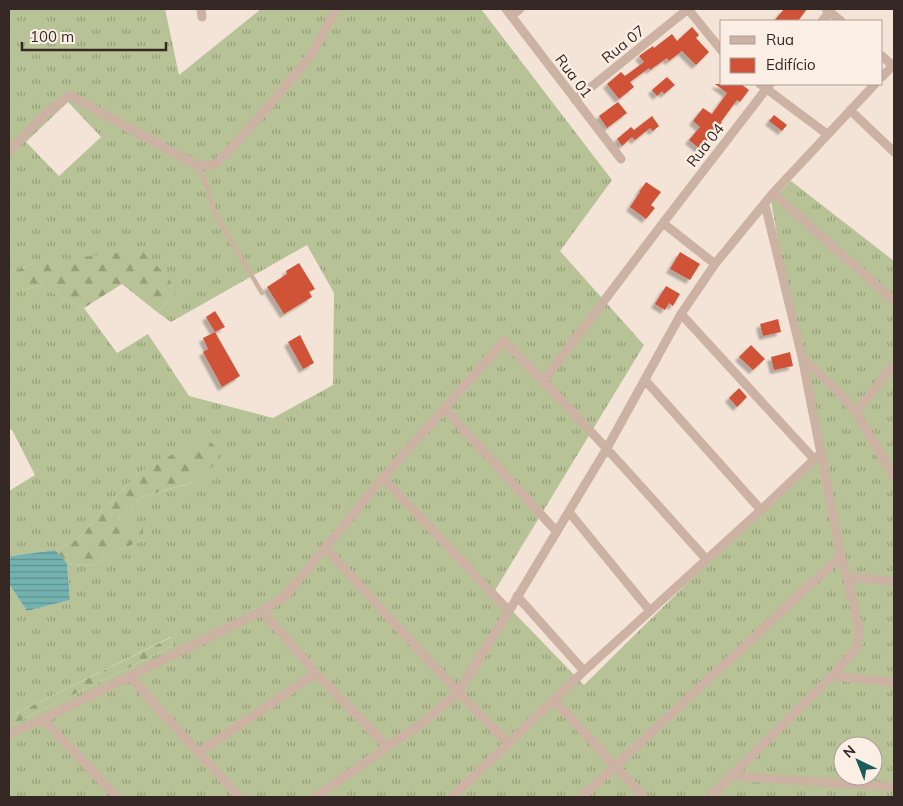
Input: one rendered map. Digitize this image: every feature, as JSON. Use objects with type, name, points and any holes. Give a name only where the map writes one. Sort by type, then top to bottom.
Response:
[{"type":"street","points":[[9,150],[40,119],[69,95],[198,166],[215,164],[269,106],[312,54],[337,9]]},
{"type":"street","points":[[509,12],[520,9]]},
{"type":"street","points":[[688,9],[720,49]]},
{"type":"street","name":"Rua 07","points":[[575,100],[688,9]]},
{"type":"street","points":[[828,10],[840,20]]},
{"type":"street","name":"Rua 01","points":[[509,12],[620,159]]},
{"type":"street","points":[[883,57],[893,65],[883,76]]},
{"type":"street","points":[[766,85],[827,134]]},
{"type":"street","name":"Rua 04","points":[[544,380],[766,85]]},
{"type":"street","points":[[315,797],[425,721],[458,692],[607,448],[681,314],[715,264],[773,193],[874,85]]},
{"type":"street","points":[[850,110],[894,152]]},
{"type":"street","points":[[773,193],[894,301]]},
{"type":"street","points":[[710,797],[832,676],[857,648],[859,628],[817,456],[802,357],[765,204]]},
{"type":"street","points":[[663,223],[715,264]]},
{"type":"street","points":[[681,314],[817,456]]},
{"type":"street","points":[[9,734],[262,611],[286,595],[383,478],[504,341],[544,380],[706,559]]},
{"type":"street","points":[[802,357],[856,412],[894,476]]},
{"type":"street","points":[[856,412],[894,365]]},
{"type":"street","points":[[645,380],[761,510]]},
{"type":"street","points":[[444,408],[556,531]]},
{"type":"street","points":[[452,797],[584,671],[761,510],[817,456]]},
{"type":"street","points":[[383,478],[508,611]]},
{"type":"street","points":[[569,512],[650,611]]},
{"type":"street","points":[[325,548],[508,744]]},
{"type":"street","points":[[582,797],[841,556]]},
{"type":"street","points":[[847,577],[894,581]]},
{"type":"street","points":[[517,596],[584,671]]},
{"type":"street","points":[[262,611],[316,673],[387,746]]},
{"type":"street","points":[[198,754],[316,673]]},
{"type":"street","points":[[129,676],[239,797]]},
{"type":"street","points":[[832,676],[894,682]]},
{"type":"street","points":[[554,700],[644,797]]},
{"type":"street","points":[[43,719],[117,797]]},
{"type":"street","points":[[733,776],[894,787]]},
{"type":"lane","points":[[198,166],[214,212],[262,293]]},
{"type":"green space","points":[[9,9],[165,9],[179,75],[261,9],[481,9],[612,180],[560,251],[644,345],[494,592],[584,685],[820,454],[810,420],[771,201],[791,181],[894,261],[894,797],[9,797],[9,726],[173,646],[171,637],[9,717],[9,584],[27,611],[70,600],[67,563],[91,566],[143,540],[118,526],[120,516],[141,497],[191,483],[205,438],[140,472],[99,514],[78,539],[55,550],[11,556],[9,562],[9,491],[35,475],[12,430],[9,429],[9,298],[16,291],[40,286],[84,308],[117,353],[148,334],[189,396],[273,418],[333,385],[334,293],[307,245],[171,322],[157,312],[175,294],[34,263],[9,273]],"holes":[[[68,102],[101,137],[59,176],[26,142]]]},
{"type":"green space","points":[[141,250],[169,278],[175,294],[157,312],[122,284],[84,308],[40,286],[16,291],[9,298],[9,273],[34,263]]},
{"type":"green space","points":[[205,437],[217,448],[217,463],[190,483],[141,497],[120,516],[118,526],[143,526],[143,540],[91,566],[67,563],[55,550],[78,539],[99,514],[140,472]]},
{"type":"green space","points":[[172,637],[173,646],[9,726],[9,717]]},
{"type":"water","points":[[55,550],[67,563],[70,600],[27,611],[9,584],[9,562],[11,556]]},
{"type":"building","points":[[784,9],[807,9],[799,20],[775,20]]},
{"type":"building","points":[[692,27],[699,35],[696,38],[709,52],[696,65],[682,51],[669,61],[667,58],[650,70],[649,68],[630,82],[634,87],[619,99],[607,84],[621,72],[625,76],[644,62],[639,56],[653,46],[654,48],[672,34],[677,41]]},
{"type":"building","points":[[667,77],[675,85],[664,94],[662,91],[657,96],[652,90]]},
{"type":"building","points":[[715,84],[742,85],[749,90],[740,102],[737,100],[700,149],[689,140],[700,127],[693,121],[703,108],[712,114],[727,93]]},
{"type":"building","points":[[618,102],[627,113],[607,128],[599,116]]},
{"type":"building","points":[[774,115],[787,125],[782,131],[769,121]]},
{"type":"building","points":[[652,116],[659,126],[653,131],[650,128],[635,140],[632,137],[622,146],[617,139],[631,127],[634,130]]},
{"type":"building","points":[[646,182],[661,192],[651,205],[655,208],[646,219],[630,207]]},
{"type":"building","points":[[680,252],[700,264],[690,280],[670,269]]},
{"type":"building","points":[[299,263],[315,289],[309,292],[312,297],[284,314],[267,287],[287,274],[286,271]]},
{"type":"building","points":[[666,286],[680,294],[673,306],[669,303],[665,310],[655,304]]},
{"type":"building","points":[[215,311],[225,327],[215,332],[206,317]]},
{"type":"building","points":[[778,319],[781,332],[763,336],[760,324]]},
{"type":"building","points":[[215,332],[240,376],[222,387],[203,352],[208,349],[203,338]]},
{"type":"building","points":[[300,335],[314,363],[303,369],[288,342]]},
{"type":"building","points":[[751,345],[765,359],[753,370],[739,357]]},
{"type":"building","points":[[790,352],[793,366],[774,370],[771,357]]},
{"type":"building","points":[[739,388],[747,397],[737,407],[729,398]]}]
